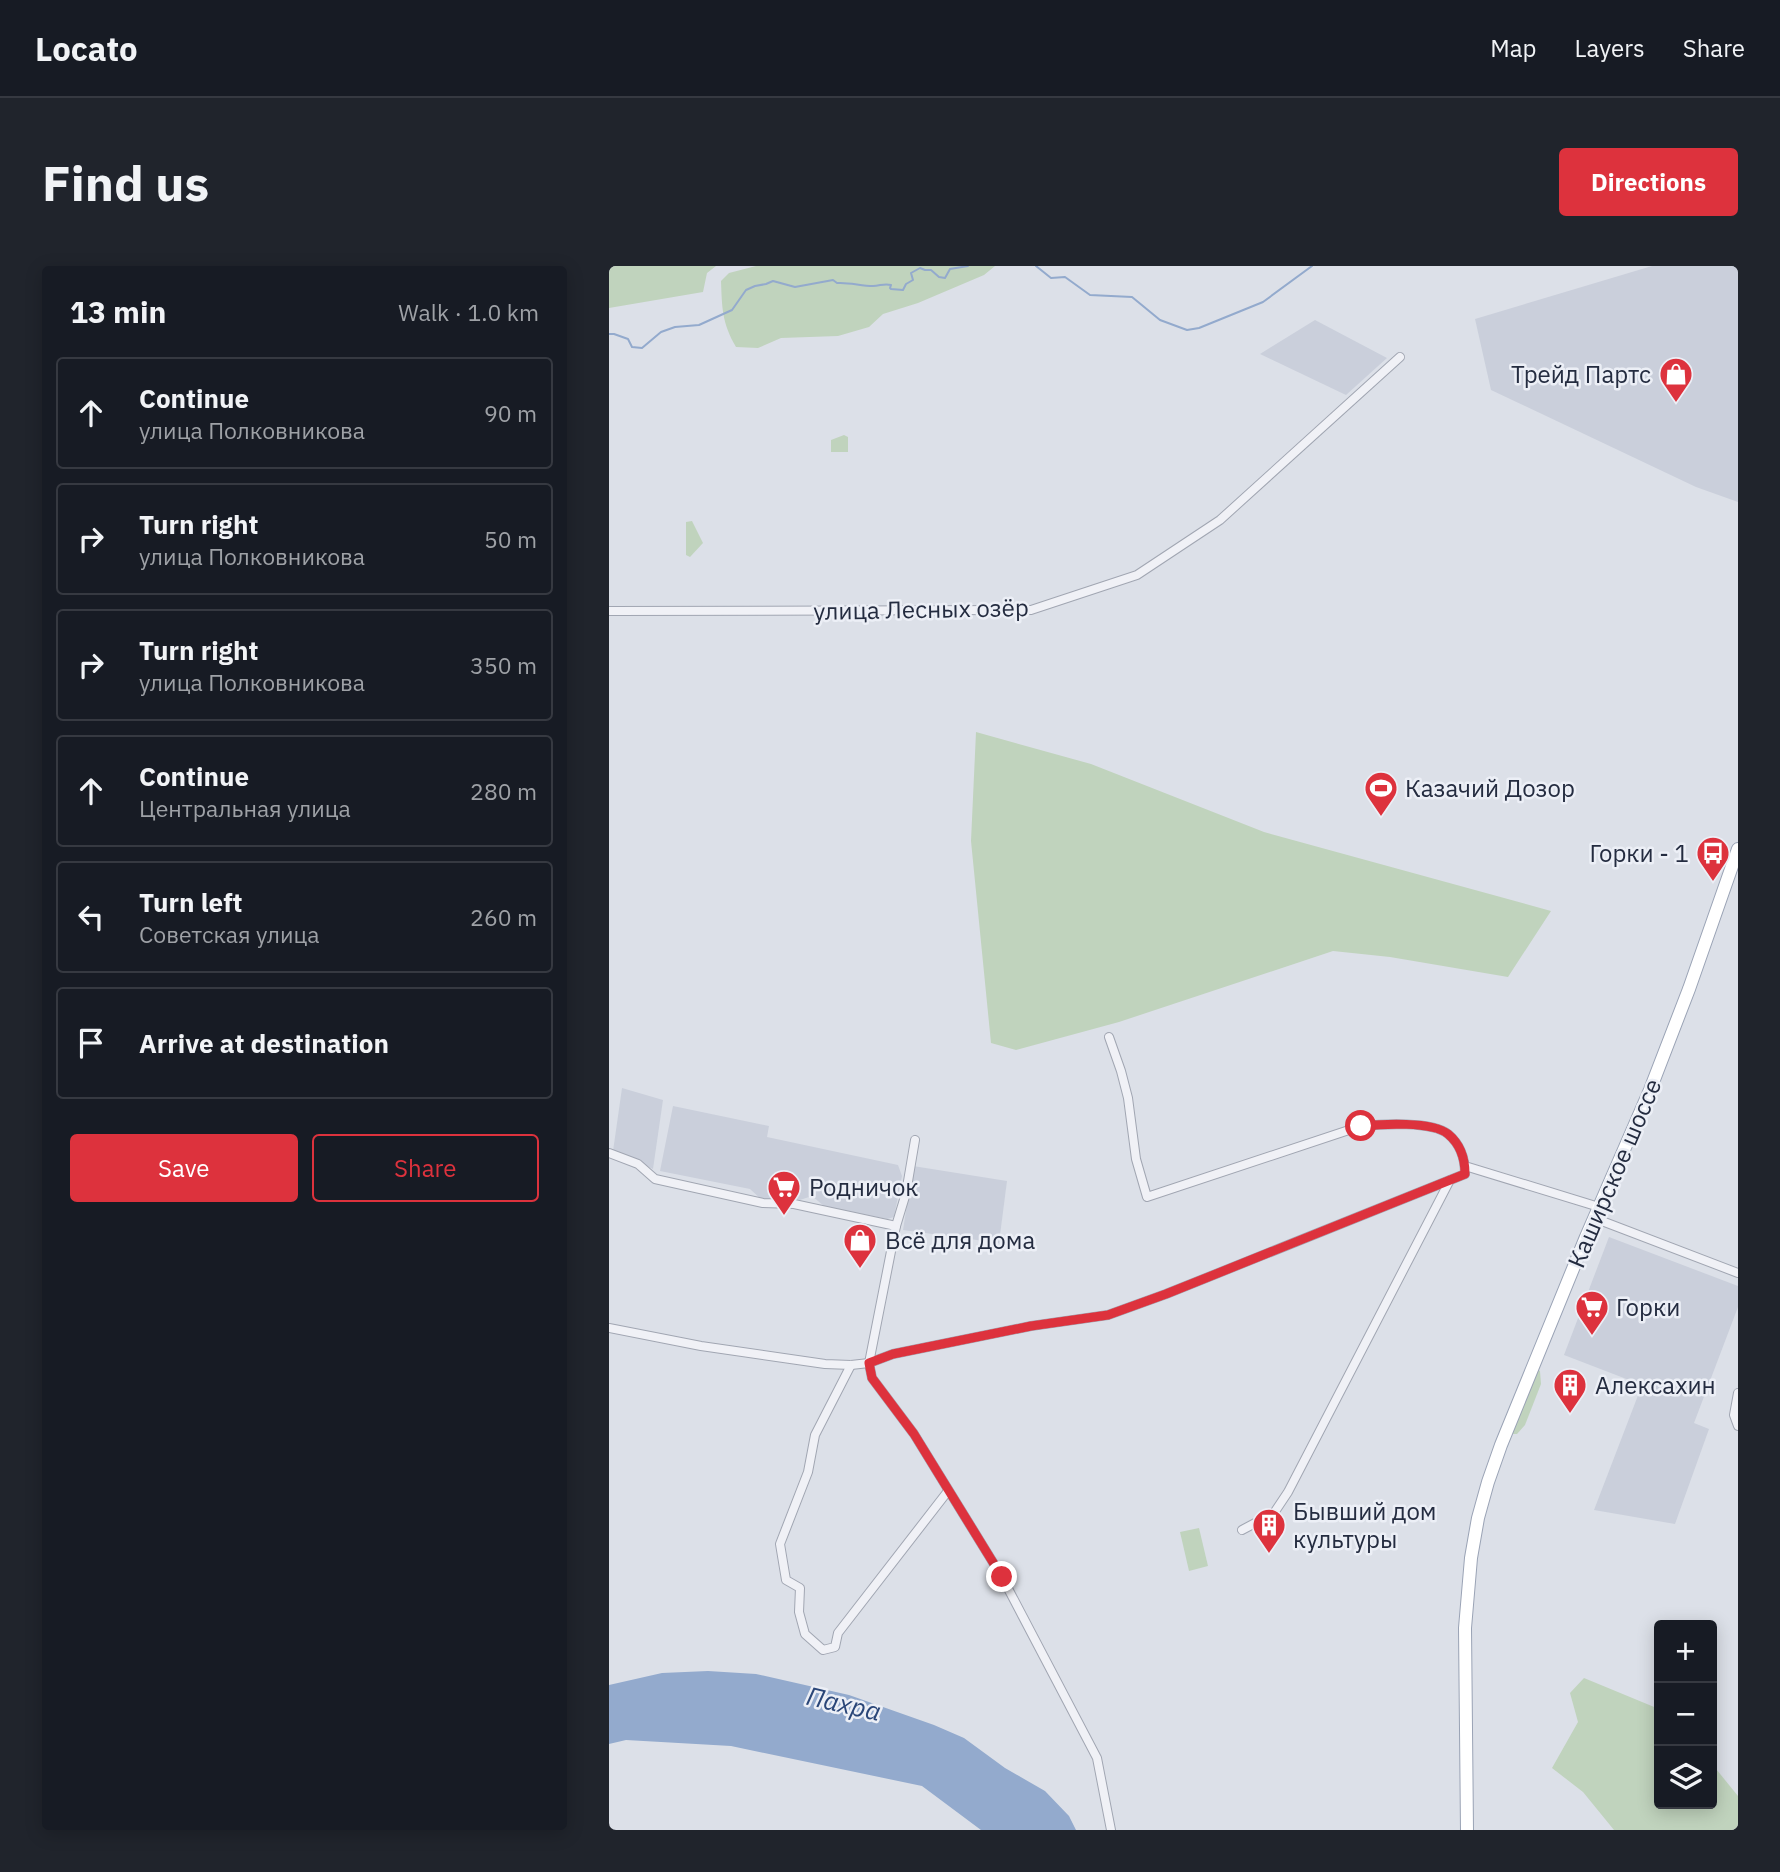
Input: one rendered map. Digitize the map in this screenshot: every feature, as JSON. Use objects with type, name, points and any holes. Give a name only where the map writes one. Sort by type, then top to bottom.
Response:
[{"type":"main road","name":"Каширское шоссе","points":[[1468,1830],[1465,1628],[1468,1582],[1478,1518],[1500,1445],[1650,1090],[1736,865],[1738,849]]},
{"type":"street","name":"улица Лесных озёр","points":[[609,611],[1031,610],[1137,575],[1220,520],[1400,357]]},
{"type":"street","points":[[609,1328],[701,1346],[825,1364],[869,1363],[893,1354],[1019,1329],[1108,1315],[1465,1174],[1459,1148],[1447,1133],[1395,1123],[1361,1126],[1147,1197],[1136,1159],[1128,1098],[1108,1037]]},
{"type":"street","points":[[915,1140],[906,1194],[895,1226],[869,1363],[872,1378],[914,1434],[1002,1577],[1097,1758],[1111,1828]]},
{"type":"street","points":[[609,1153],[638,1164],[655,1179],[763,1203],[795,1204],[895,1226]]},
{"type":"street","points":[[1465,1166],[1597,1212],[1738,1273]]},
{"type":"street","points":[[1242,1530],[1274,1513],[1288,1492],[1450,1180]]},
{"type":"street","points":[[851,1365],[815,1435],[808,1472],[780,1544],[786,1580],[800,1588],[799,1612],[805,1634],[823,1650],[835,1647],[838,1633],[948,1491]]},
{"type":"street","points":[[1738,1393],[1734,1415],[1738,1426]]},
{"type":"shaded area","points":[[1652,266],[1738,266],[1738,502],[1696,487],[1491,390],[1475,319]]},
{"type":"shaded area","points":[[1315,320],[1387,358],[1346,395],[1260,354]]},
{"type":"shaded area","points":[[622,1088],[663,1100],[653,1169],[613,1151]]},
{"type":"shaded area","points":[[673,1106],[769,1126],[767,1137],[898,1165],[902,1176],[894,1217],[887,1219],[824,1206],[812,1196],[800,1200],[787,1196],[762,1200],[750,1189],[660,1171]]},
{"type":"shaded area","points":[[913,1166],[1007,1181],[999,1243],[903,1230]]},
{"type":"shaded area","points":[[1609,1237],[1738,1286],[1738,1307],[1694,1423],[1709,1429],[1675,1524],[1594,1510],[1642,1385],[1564,1355]]},
{"type":"green space","points":[[609,266],[716,266],[707,273],[703,292],[609,308]]},
{"type":"green space","points":[[756,266],[995,266],[984,275],[918,303],[883,314],[869,327],[838,336],[781,338],[758,348],[736,347],[724,315],[721,281],[729,273]]},
{"type":"green space","points":[[844,435],[848,437],[848,452],[831,452],[831,440]]},
{"type":"green space","points":[[692,521],[703,543],[690,557],[686,555],[686,522]]},
{"type":"green space","points":[[976,732],[1091,764],[1264,832],[1551,911],[1508,977],[1390,957],[1333,951],[1119,1022],[1016,1050],[991,1043],[971,841]]},
{"type":"green space","points":[[1537,1369],[1540,1371],[1541,1384],[1525,1425],[1517,1434],[1510,1434]]},
{"type":"green space","points":[[1199,1528],[1208,1566],[1189,1571],[1180,1532]]},
{"type":"green space","points":[[1584,1678],[1654,1707],[1654,1809],[1717,1809],[1717,1770],[1738,1796],[1738,1830],[1614,1830],[1583,1792],[1552,1768],[1578,1722],[1570,1693]]},
{"type":"water","name":"Пахра","points":[[708,1671],[756,1674],[849,1695],[934,1725],[964,1738],[1005,1768],[1045,1791],[1069,1816],[1076,1830],[981,1830],[922,1786],[731,1746],[626,1740],[609,1744],[609,1685],[662,1673]]},
{"type":"waterway","points":[[609,334],[628,339],[632,347],[642,348],[661,332],[675,327],[699,325],[732,310],[746,290],[773,281],[795,287],[833,280],[837,283],[869,286],[889,284],[891,289],[903,290],[906,284],[913,280],[911,273],[920,268],[931,270],[939,277],[945,278],[950,269],[968,266]]},
{"type":"waterway","points":[[1036,266],[1051,278],[1065,277],[1090,295],[1132,297],[1160,320],[1187,330],[1199,328],[1263,302],[1312,266]]},
{"type":"place","name":"Трейд Партс","points":[[1676,404]]},
{"type":"place","name":"Казачий Дозор","points":[[1381,818]]},
{"type":"place","name":"Горки - 1","points":[[1713,883]]},
{"type":"place","name":"Родничок","points":[[784,1217]]},
{"type":"place","name":"Всё для дома","points":[[860,1270]]},
{"type":"place","name":"Горки","points":[[1592,1337]]},
{"type":"place","name":"Алексахин","points":[[1570,1415]]},
{"type":"place","name":"Бывший дом культуры","points":[[1269,1555]]},
{"type":"route","points":[[1002,1577],[914,1434],[872,1378],[869,1363],[893,1354],[1031,1326],[1108,1315],[1465,1174],[1459,1148],[1447,1133],[1395,1123],[1361,1126]]}]
